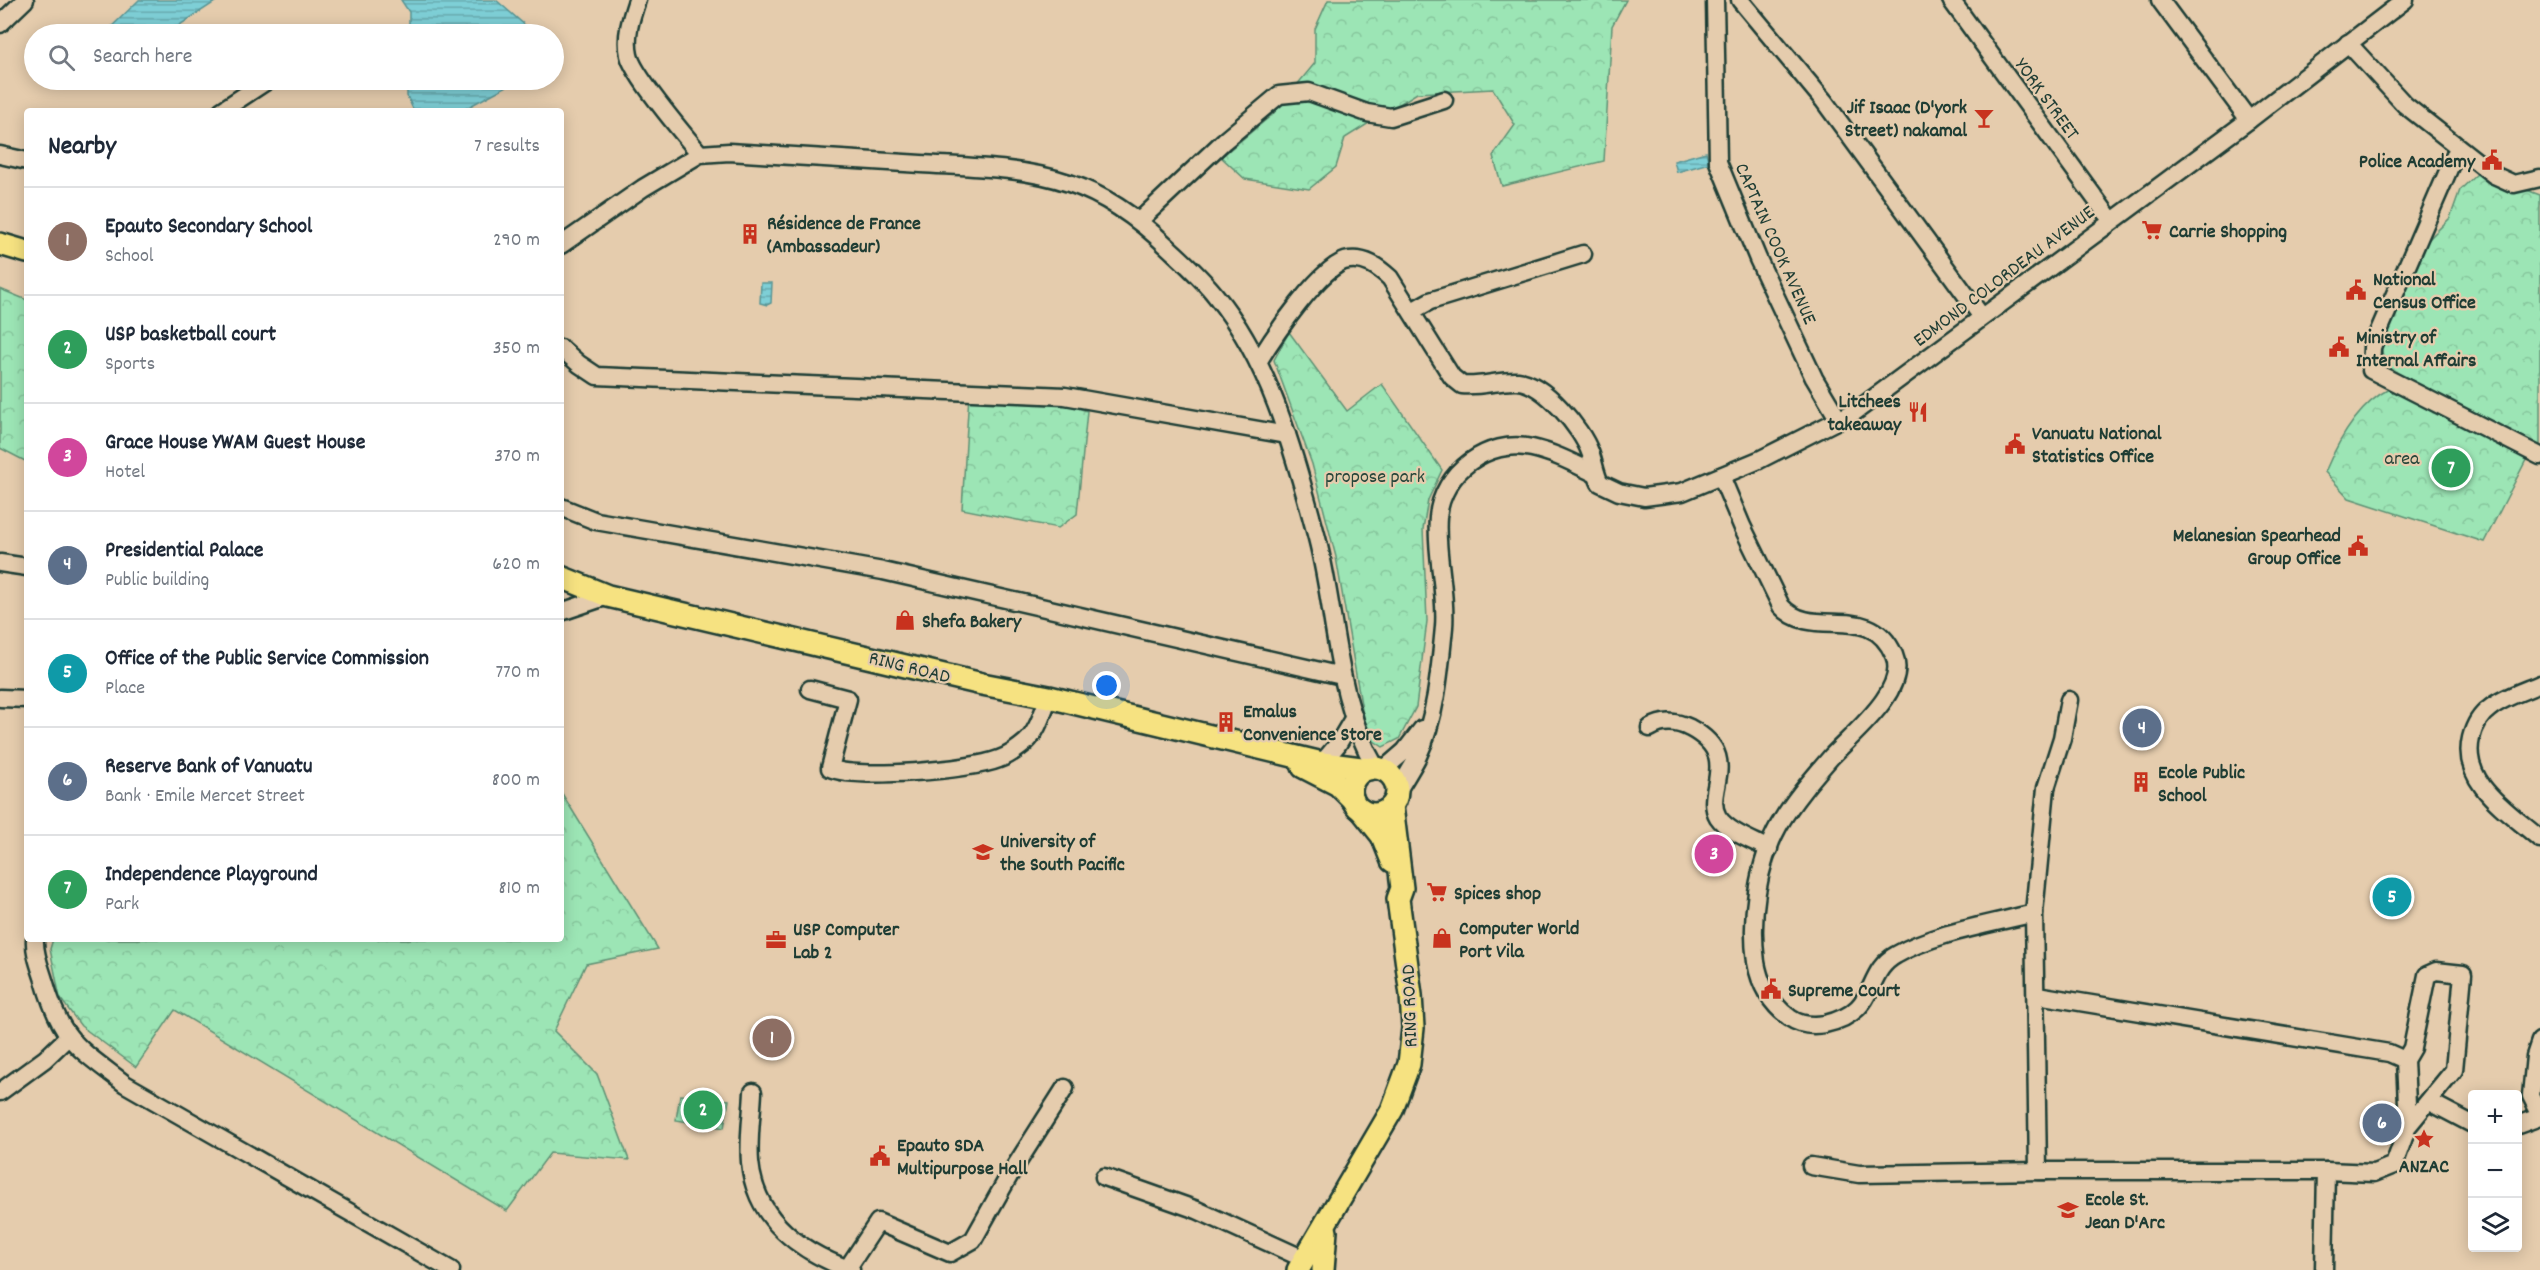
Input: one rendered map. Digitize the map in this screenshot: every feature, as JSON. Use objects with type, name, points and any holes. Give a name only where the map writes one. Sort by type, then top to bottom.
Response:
[{"type":"main road","points":[[0,244],[24,251]]},
{"type":"main road","name":"RING ROAD","points":[[564,578],[608,596],[982,684],[1048,697],[1322,763],[1369,769]]},
{"type":"main road","name":"RING ROAD","points":[[1261,747],[1338,785],[1382,836],[1402,888]]},
{"type":"main road","points":[[1369,769],[1393,779],[1394,799],[1381,813],[1357,806],[1353,781],[1369,769]]},
{"type":"main road","name":"RING ROAD","points":[[1301,1264],[1392,1110],[1409,1064],[1413,1028],[1412,995],[1398,899],[1402,888],[1394,799]]},
{"type":"main road","name":"RING ROAD","points":[[1323,1270],[1324,1242],[1332,1213]]},
{"type":"street","points":[[0,24],[25,0]]},
{"type":"street","points":[[637,0],[629,22],[629,57],[655,97],[700,154]]},
{"type":"street","name":"CAPTAIN COOK AVENUE","points":[[1715,0],[1718,162],[1758,259],[1814,378],[1839,420]]},
{"type":"street","points":[[1740,0],[1824,101],[1982,317]]},
{"type":"street","name":"YORK STREET","points":[[1951,0],[2111,220]]},
{"type":"street","points":[[2160,0],[2249,120]]},
{"type":"street","name":"EDMOND COLORDEAU AVENUE","points":[[1394,799],[1418,755],[1431,716],[1444,624],[1438,516],[1446,490],[1458,470],[1479,455],[1504,447],[1531,447],[1596,474],[1600,483],[1619,492],[1644,497],[1682,492],[1839,420],[1856,411],[2249,120],[2348,43],[2387,5],[2405,0]]},
{"type":"street","points":[[2348,43],[2405,105],[2494,175],[2514,184],[2540,178]]},
{"type":"street","points":[[226,108],[253,90]]},
{"type":"street","points":[[1139,222],[1224,141],[1279,95],[1309,92],[1367,113],[1391,117],[1444,100]]},
{"type":"street","points":[[2458,148],[2372,346],[2371,370],[2540,456]]},
{"type":"street","points":[[564,243],[642,188],[700,154],[729,152],[1008,170],[1070,183],[1094,193],[1139,222],[1193,271],[1217,297],[1258,362],[1287,435],[1324,566],[1342,676],[1366,752],[1369,769],[1405,751],[1431,716]]},
{"type":"street","points":[[0,155],[24,160]]},
{"type":"street","points":[[1412,311],[1430,302],[1583,254]]},
{"type":"street","points":[[1258,362],[1277,330],[1333,267],[1347,260],[1362,260],[1378,266],[1390,278],[1452,377],[1462,385],[1520,381],[1546,394],[1581,434],[1590,451],[1596,474]]},
{"type":"street","points":[[564,351],[597,376],[1065,396],[1287,435]]},
{"type":"street","points":[[1721,476],[1742,526],[1781,606],[1788,614],[1803,622],[1838,621],[1867,627],[1880,636],[1890,648],[1896,667],[1896,675],[1883,701],[1798,796],[1777,828],[1769,849],[1756,902],[1755,931],[1758,976],[1773,1004],[1795,1022],[1804,1024],[1818,1025],[1852,1014],[1866,999],[1889,959],[1899,953],[1916,945],[2034,913]]},
{"type":"street","points":[[564,508],[596,521],[883,571],[1342,676]]},
{"type":"street","points":[[0,563],[24,567]]},
{"type":"street","points":[[564,611],[608,596]]},
{"type":"street","points":[[2540,684],[2487,710],[2475,725],[2468,750],[2472,768],[2484,790],[2540,839]]},
{"type":"street","points":[[810,689],[848,699],[830,768],[878,775],[974,766],[1001,759],[1028,741],[1038,725],[1048,697]]},
{"type":"street","points":[[0,698],[24,699]]},
{"type":"street","points":[[2069,700],[2062,738],[2046,788],[2034,913],[2038,1171],[2374,1173],[2385,1170],[2394,1165],[2408,1126],[2405,1060],[2412,1048],[2427,975],[2436,971],[2463,974],[2454,1070],[2408,1126]]},
{"type":"street","points":[[1322,763],[1338,744],[1354,717]]},
{"type":"street","points":[[1650,728],[1665,722],[1675,722],[1700,734],[1711,745],[1719,769],[1714,802],[1717,815],[1726,825],[1769,849]]},
{"type":"street","points":[[35,942],[37,959],[52,1009],[68,1037],[125,1083],[451,1270]]},
{"type":"street","points":[[2037,995],[2389,1053],[2405,1060]]},
{"type":"street","points":[[0,1092],[45,1059],[68,1037]]},
{"type":"street","points":[[2522,1123],[2540,1115],[2531,1096],[2535,1056],[2540,1041]]},
{"type":"street","points":[[753,1092],[750,1161],[754,1185],[763,1204],[781,1232],[797,1245],[849,1269],[878,1222],[950,1253],[973,1240],[1009,1176],[1065,1088]]},
{"type":"street","points":[[2430,1102],[2468,1122]]},
{"type":"street","points":[[1811,1166],[1859,1174],[2045,1171]]},
{"type":"street","points":[[2324,1270],[2326,1171]]},
{"type":"street","points":[[1104,1177],[1197,1210],[1301,1264]]},
{"type":"green space","points":[[1328,0],[1626,0],[1612,26],[1604,161],[1502,186],[1493,156],[1515,125],[1493,89],[1417,93],[1345,138],[1336,167],[1309,189],[1245,179],[1221,157],[1273,114],[1315,63],[1315,29]]},
{"type":"green space","points":[[2479,172],[2540,195],[2540,452],[2386,373],[2381,346],[2425,243],[2450,218],[2460,190]]},
{"type":"green space","points":[[0,289],[24,299],[24,460],[0,448]]},
{"type":"green space","name":"propose park","points":[[1289,332],[1347,411],[1382,384],[1442,470],[1428,500],[1423,529],[1427,621],[1416,707],[1399,739],[1383,747],[1374,741],[1363,716],[1336,557],[1312,464],[1274,360]]},
{"type":"green space","name":"area","points":[[2389,389],[2527,458],[2484,542],[2349,498],[2325,472],[2350,425],[2368,404]]},
{"type":"green space","points":[[969,394],[1063,403],[1087,411],[1077,514],[1058,528],[962,509]]},
{"type":"green space","points":[[564,797],[658,949],[586,964],[554,1031],[597,1074],[629,1160],[550,1153],[507,1211],[175,1010],[136,1067],[81,1026],[60,998],[50,949],[52,942],[564,942]]},
{"type":"green space","points":[[680,1095],[729,1100],[724,1128],[676,1120]]},
{"type":"water","points":[[139,0],[218,0],[181,24],[114,24]]},
{"type":"water","points":[[401,0],[496,0],[524,24],[409,24],[409,12]]},
{"type":"water","points":[[407,90],[500,90],[467,108],[413,108]]},
{"type":"water","points":[[1706,152],[1709,163],[1677,172],[1674,161]]},
{"type":"water","points":[[761,283],[772,283],[771,303],[767,305],[760,303]]},
{"type":"place","name":"Jif Isaac (D'york Street) nakamal","points":[[1984,118]]},
{"type":"place","name":"Police Academy","points":[[2492,160]]},
{"type":"place","name":"Carrie Shopping","points":[[2152,230]]},
{"type":"place","name":"Résidence de France (Ambassadeur)","points":[[750,234]]},
{"type":"place","name":"National Census Office","points":[[2356,290]]},
{"type":"place","name":"Ministry of Internal Affairs","points":[[2339,347]]},
{"type":"place","name":"Litchees takeaway","points":[[1918,412]]},
{"type":"place","name":"Vanuatu National Statistics Office","points":[[2015,444]]},
{"type":"place","name":"Independence Playground","points":[[2451,468]]},
{"type":"place","name":"Melanesian Spearhead Group Office","points":[[2358,546]]},
{"type":"place","name":"Shefa Bakery","points":[[905,620]]},
{"type":"place","name":"Emalus Convenience Store","points":[[1226,722]]},
{"type":"place","name":"Presidential Palace","points":[[2142,728]]},
{"type":"place","name":"Ecole Public School","points":[[2141,782]]},
{"type":"place","name":"University of the South Pacific","points":[[983,852]]},
{"type":"place","name":"Grace House YWAM Guest House","points":[[1714,854]]},
{"type":"place","name":"Spices shop","points":[[1437,892]]},
{"type":"place","name":"Office of the Public Service Commission","points":[[2392,897]]},
{"type":"place","name":"Computer World Port Vila","points":[[1442,938]]},
{"type":"place","name":"USP Computer Lab 2","points":[[776,940]]},
{"type":"place","name":"Supreme Court","points":[[1771,989]]},
{"type":"place","name":"Epauto Secondary School","points":[[772,1038]]},
{"type":"place","name":"USP basketball court","points":[[703,1110]]},
{"type":"place","name":"Reserve Bank of Vanuatu","points":[[2382,1123]]},
{"type":"place","name":"ANZAC","points":[[2424,1139]]},
{"type":"place","name":"Epauto SDA Multipurpose Hall","points":[[880,1156]]},
{"type":"place","name":"Ecole St. Jean D'Arc","points":[[2068,1210]]}]
